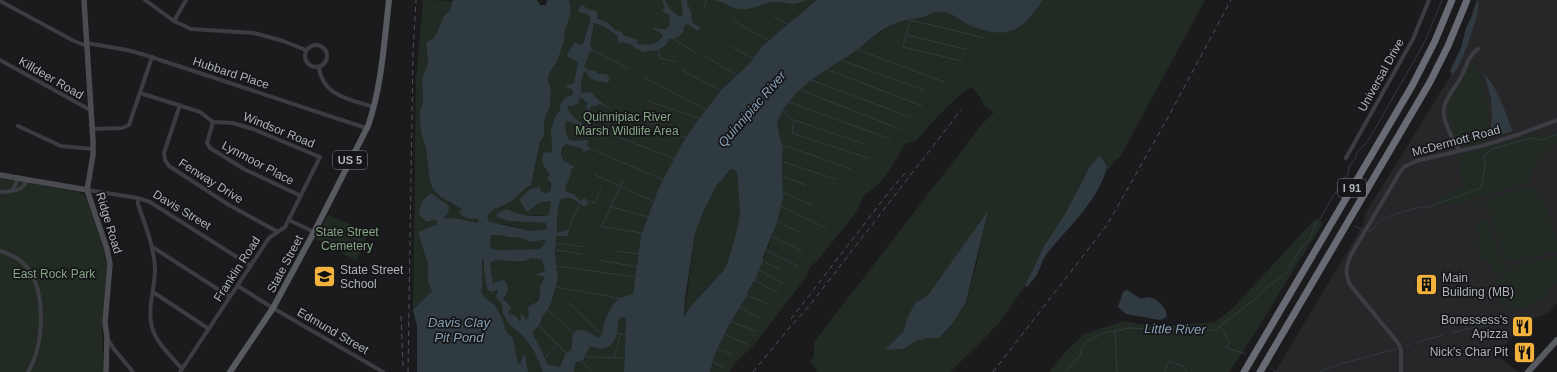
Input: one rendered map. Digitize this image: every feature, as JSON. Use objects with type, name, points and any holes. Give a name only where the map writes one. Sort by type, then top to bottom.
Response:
[{"type":"highway","name":"I 91","points":[[1244,372],[1407,94],[1435,41],[1452,0]]},
{"type":"highway","name":"I 91","points":[[1260,372],[1427,87],[1448,46],[1466,0]]},
{"type":"main road","name":"Ridge Road","points":[[84,0],[93,129],[93,149],[88,190],[108,249],[110,264],[105,322],[107,337]]},
{"type":"main road","name":"State Street","points":[[230,372],[273,308],[314,232],[366,128],[374,107],[380,81],[389,0]]},
{"type":"main road","name":"Davis Street","points":[[0,175],[88,190]]},
{"type":"main road","points":[[106,372],[107,337]]},
{"type":"main road","points":[[1528,372],[1557,340]]},
{"type":"street","points":[[145,0],[174,21],[191,29],[254,33],[283,41],[306,50]]},
{"type":"street","points":[[174,21],[186,0]]},
{"type":"street","name":"Universal Drive","points":[[1346,158],[1408,48],[1429,0]]},
{"type":"street","name":"Hubbard Place","points":[[0,1],[74,41],[127,50],[152,57],[366,128]]},
{"type":"street","points":[[311,45],[319,45],[327,52],[327,59],[325,63],[319,67],[312,67],[307,63],[304,57],[306,50],[311,45]]},
{"type":"street","points":[[1459,151],[1445,119],[1444,107],[1447,99],[1462,76],[1469,58],[1478,49]]},
{"type":"street","points":[[93,129],[122,128],[128,126],[152,57]]},
{"type":"street","name":"Killdeer Road","points":[[0,60],[92,111]]},
{"type":"street","points":[[319,67],[325,84],[333,93],[374,107]]},
{"type":"street","points":[[140,92],[200,112],[213,122]]},
{"type":"street","name":"Fenway Drive","points":[[180,105],[164,153],[165,160],[169,166],[229,205],[278,232]]},
{"type":"street","name":"McDermott Road","points":[[1401,372],[1400,346],[1351,286],[1347,276],[1348,261],[1404,167],[1416,161],[1485,145],[1557,120]]},
{"type":"street","name":"Windsor Road","points":[[213,122],[233,122],[320,157]]},
{"type":"street","name":"Lynmoor Place","points":[[213,122],[207,143],[210,148],[244,169],[301,196]]},
{"type":"street","points":[[18,126],[61,146],[93,149]]},
{"type":"street","name":"Franklin Road","points":[[181,371],[269,238],[283,230],[320,157]]},
{"type":"street","points":[[13,190],[18,178]]},
{"type":"street","points":[[0,192],[18,190],[23,187],[27,179]]},
{"type":"street","name":"Davis Street","points":[[88,190],[138,198],[150,202],[251,266]]},
{"type":"street","points":[[138,198],[138,204],[154,248],[155,270],[150,313],[152,328],[157,338],[181,371]]},
{"type":"street","points":[[289,220],[314,232]]},
{"type":"street","points":[[154,248],[230,297]]},
{"type":"street","points":[[0,251],[11,255],[23,263],[32,275],[38,289],[40,315],[39,335],[36,353],[28,372]]},
{"type":"street","name":"Edmund Street","points":[[238,286],[383,372]]},
{"type":"street","points":[[153,292],[209,329]]},
{"type":"street","name":"Ridge Road","points":[[107,337],[114,349],[133,372]]},
{"type":"shaded area","points":[[1476,0],[1557,0],[1557,303],[1546,315],[1518,322],[1515,334],[1496,355],[1519,372],[1275,372],[1363,225],[1365,214],[1451,75],[1464,43]]},
{"type":"green space","points":[[423,0],[453,1],[450,10],[444,16],[426,51],[428,64],[423,75],[423,100],[421,105],[422,136],[426,148],[429,177],[438,194],[450,203],[463,209],[459,211],[478,221],[478,223],[455,218],[445,219],[442,200],[436,198],[431,193],[425,197],[420,209],[430,222],[437,220],[437,224],[419,232],[428,264],[428,282],[432,291],[413,310],[416,81]]},
{"type":"green space","name":"Quinnipiac River Marsh Wildlife Area","points":[[569,0],[817,0],[779,33],[768,40],[750,63],[722,89],[686,137],[657,192],[641,236],[633,294],[619,298],[612,306],[604,322],[602,335],[599,338],[591,332],[572,339],[571,351],[560,367],[547,364],[532,332],[539,326],[543,315],[548,310],[558,279],[555,255],[556,248],[544,245],[540,249],[496,250],[491,248],[490,239],[491,235],[500,235],[523,238],[530,242],[544,240],[546,242],[549,215],[520,215],[507,209],[508,221],[546,223],[547,229],[532,231],[504,224],[497,224],[489,221],[487,216],[495,209],[511,201],[525,188],[531,185],[540,142],[544,132],[544,121],[550,106],[551,90],[548,80],[549,73],[557,62],[565,39],[564,33],[571,13]],"holes":[[[586,9],[591,10],[597,17],[608,22],[612,28],[637,44],[654,50],[635,48],[630,44],[618,42],[617,37],[605,27],[594,23],[590,45],[593,51],[590,51],[584,63],[582,63],[573,105],[567,107],[570,114],[569,122],[566,121],[564,131],[566,135],[552,201],[539,203],[527,212],[525,207],[541,192],[547,193],[551,190],[551,183],[543,166],[551,152],[556,115],[568,101],[573,90],[566,86],[574,83],[578,62],[569,58],[580,45],[583,44],[590,20]]]},
{"type":"green space","points":[[1043,0],[1205,0],[1120,157],[1106,171],[1107,166],[1100,155],[1089,168],[1065,214],[1044,246],[1025,286],[999,323],[951,372],[816,372],[817,370],[810,362],[814,356],[814,342],[983,123],[994,112],[984,106],[980,97],[971,87],[956,99],[915,142],[906,143],[880,183],[864,196],[855,214],[818,260],[810,267],[807,276],[754,345],[738,360],[729,372],[710,372],[715,354],[730,323],[755,280],[773,234],[783,180],[783,145],[780,139],[777,123],[790,100],[808,82],[880,32],[899,22],[923,17],[935,12],[944,12],[968,24],[987,31],[1006,32],[1014,30],[1026,21]],"holes":[[[987,213],[977,262],[966,302],[953,323],[939,338],[928,338],[916,341],[904,349],[886,350],[904,331],[915,303],[928,295]]]},
{"type":"green space","points":[[1475,61],[1485,87],[1487,102],[1487,142],[1464,147],[1460,146],[1459,144],[1448,119],[1447,109],[1448,102],[1467,72],[1469,66]]},
{"type":"green space","points":[[1531,134],[1557,134],[1557,142],[1540,160],[1529,183],[1455,204],[1434,207],[1434,202],[1463,185],[1457,156]]},
{"type":"green space","points":[[731,169],[735,169],[737,174],[740,212],[736,234],[728,261],[724,270],[690,307],[684,317],[695,233],[703,212],[717,185]]},
{"type":"green space","name":"East Rock Park","points":[[0,177],[73,191],[83,194],[87,200],[104,249],[107,267],[102,322],[103,372],[0,372]]},
{"type":"green space","points":[[1523,188],[1531,188],[1543,199],[1557,239],[1557,251],[1509,262],[1506,259],[1492,220],[1485,216],[1491,214],[1488,205],[1473,208],[1478,202]]},
{"type":"green space","name":"State Street Cemetery","points":[[328,215],[369,232],[356,261],[316,239]]},
{"type":"green space","points":[[1315,219],[1323,222],[1319,230],[1229,372],[1049,372],[1065,352],[1084,334],[1124,321],[1158,327],[1215,322],[1232,309]]},
{"type":"green space","points":[[1483,220],[1487,221],[1489,224],[1505,268],[1504,272],[1494,275],[1489,259],[1483,261],[1481,251],[1478,252],[1475,244],[1481,242],[1474,226],[1471,227],[1471,225]]},
{"type":"green space","points":[[1557,256],[1557,281],[1541,300],[1522,309],[1504,309],[1507,306],[1505,304],[1502,307],[1497,283],[1494,283],[1494,281],[1506,275],[1509,267]]},
{"type":"green space","points":[[481,258],[484,259],[487,289],[494,292],[499,290],[499,301],[502,305],[503,314],[510,325],[525,338],[536,355],[543,372],[528,372],[525,356],[523,355],[520,364],[518,364],[513,338],[506,331],[503,320],[495,305],[485,298],[481,291]]},
{"type":"green space","points":[[532,258],[542,258],[545,271],[535,275],[543,276],[543,280],[539,288],[538,298],[535,303],[531,305],[529,316],[526,320],[522,314],[520,321],[516,316],[508,313],[511,307],[503,298],[503,279],[493,285],[490,263],[497,260],[524,261]]},
{"type":"green space","points":[[621,317],[626,318],[624,372],[574,372],[574,367],[578,362],[584,361],[590,345],[597,349],[616,336],[618,320]]},
{"type":"water","points":[[453,0],[537,0],[540,5],[546,5],[547,0],[569,0],[571,13],[564,33],[565,39],[557,62],[549,73],[548,80],[551,90],[550,106],[544,121],[544,136],[540,142],[531,185],[525,188],[514,199],[495,209],[487,216],[489,221],[494,223],[532,231],[547,229],[546,223],[508,221],[496,216],[498,213],[507,209],[527,215],[549,215],[551,201],[539,203],[527,212],[520,199],[526,192],[534,188],[540,187],[541,192],[547,193],[551,190],[551,182],[547,179],[549,174],[544,166],[542,158],[544,152],[551,153],[551,129],[556,115],[560,110],[561,103],[566,97],[572,96],[573,90],[565,86],[574,83],[578,62],[569,58],[567,54],[575,42],[580,45],[583,44],[590,20],[590,17],[587,14],[579,12],[579,7],[583,5],[587,9],[597,11],[597,18],[607,22],[614,29],[622,32],[623,35],[638,40],[637,44],[655,43],[661,39],[663,35],[652,28],[666,29],[670,25],[669,14],[663,12],[662,10],[665,9],[662,0],[665,0],[671,10],[678,16],[683,16],[681,0],[687,0],[692,21],[700,27],[698,31],[687,24],[683,28],[684,31],[681,35],[676,38],[669,39],[666,45],[658,50],[643,52],[630,44],[618,42],[617,36],[605,27],[594,23],[590,45],[594,51],[590,51],[584,67],[587,70],[595,71],[598,74],[606,74],[610,78],[608,83],[590,79],[584,71],[581,81],[581,93],[591,92],[611,109],[600,104],[590,107],[590,112],[586,107],[588,103],[580,97],[578,104],[567,107],[576,120],[590,126],[588,128],[566,121],[565,126],[569,140],[588,140],[587,145],[591,149],[583,152],[583,149],[567,144],[563,147],[561,153],[563,160],[575,167],[571,169],[565,191],[574,194],[580,201],[585,198],[588,204],[584,207],[570,198],[563,198],[560,200],[557,217],[557,230],[558,233],[569,229],[568,236],[556,236],[555,255],[558,279],[548,310],[543,315],[539,326],[532,332],[547,364],[560,367],[566,353],[571,350],[573,333],[583,330],[599,338],[602,335],[604,322],[612,306],[619,298],[633,294],[641,236],[657,192],[686,137],[722,89],[750,63],[762,46],[817,0],[1043,0],[1026,21],[1014,30],[1006,32],[997,33],[987,31],[968,24],[944,12],[935,12],[892,25],[808,82],[790,100],[777,123],[780,139],[783,145],[783,198],[776,225],[755,280],[730,323],[715,354],[710,372],[624,372],[626,318],[622,317],[618,320],[617,334],[612,344],[603,348],[590,346],[583,361],[577,362],[574,367],[574,372],[543,372],[536,355],[525,338],[510,325],[503,314],[502,305],[496,297],[498,290],[491,292],[487,289],[484,259],[482,258],[481,291],[485,298],[495,305],[503,320],[506,331],[513,338],[518,364],[520,364],[523,355],[525,356],[528,372],[417,372],[417,326],[413,310],[432,291],[428,282],[428,264],[419,232],[437,224],[436,220],[427,222],[419,215],[421,205],[425,198],[431,193],[449,206],[448,212],[444,217],[445,219],[455,218],[478,223],[477,219],[469,219],[461,215],[459,211],[462,209],[441,197],[433,189],[429,177],[426,148],[420,123],[420,113],[423,100],[423,75],[428,64],[426,42],[434,38],[444,16],[450,10]],"holes":[[[731,169],[734,169],[737,173],[740,212],[736,234],[724,270],[690,307],[684,317],[685,299],[695,233],[703,212],[717,185]],[[491,235],[523,238],[530,242],[544,240],[546,242],[540,249],[496,250],[491,248]],[[532,258],[542,259],[545,271],[534,275],[543,276],[544,279],[540,285],[538,301],[528,308],[529,316],[526,320],[522,313],[520,321],[516,316],[508,313],[511,307],[503,298],[507,293],[508,286],[503,279],[493,284],[490,263],[497,260],[524,261]]]},
{"type":"water","points":[[715,0],[806,0],[793,4],[771,2],[741,9],[734,8]]},
{"type":"water","points":[[1478,0],[1477,14],[1470,39],[1456,71],[1452,75],[1450,71],[1461,48],[1466,28]]},
{"type":"water","points":[[1484,74],[1491,82],[1513,131],[1491,137],[1491,98]]},
{"type":"water","points":[[1100,155],[1107,166],[1097,191],[1081,214],[1043,259],[1034,278],[1027,287],[1025,286],[1044,246],[1065,214],[1089,168]]},
{"type":"water","points":[[988,211],[966,302],[953,323],[939,338],[928,338],[916,341],[904,349],[885,350],[904,331],[907,319],[915,303],[928,295]]},
{"type":"water","points":[[1126,290],[1140,298],[1150,297],[1155,299],[1164,308],[1167,317],[1160,320],[1126,314],[1118,307],[1123,292]]},
{"type":"waterway","points":[[704,9],[706,0]]},
{"type":"waterway","name":"Little River","points":[[1065,372],[1080,356],[1082,347],[1086,342],[1104,333],[1129,328],[1164,330],[1205,328],[1212,331],[1215,330],[1256,298],[1266,288],[1286,274],[1300,249],[1309,241],[1317,221],[1320,219],[1338,190],[1342,180],[1348,175],[1349,167],[1356,157],[1357,152],[1364,146],[1372,134],[1415,59],[1425,41],[1442,0]]},
{"type":"waterway","points":[[774,16],[789,25]]},
{"type":"waterway","points":[[732,20],[768,40]]},
{"type":"waterway","points":[[910,20],[903,47],[962,61]]},
{"type":"waterway","points":[[910,20],[985,38]]},
{"type":"waterway","points":[[907,35],[965,49]]},
{"type":"waterway","points":[[673,39],[696,53]]},
{"type":"waterway","points":[[732,47],[753,58]]},
{"type":"waterway","points":[[856,49],[944,82]]},
{"type":"waterway","points":[[658,50],[660,58],[675,62]]},
{"type":"waterway","points":[[594,51],[629,69]]},
{"type":"waterway","points":[[706,57],[737,75]]},
{"type":"waterway","points":[[840,60],[924,90]]},
{"type":"waterway","points":[[826,69],[922,106]]},
{"type":"waterway","points":[[682,70],[720,90]]},
{"type":"waterway","points":[[645,78],[707,110]]},
{"type":"waterway","points":[[811,80],[910,117]]},
{"type":"waterway","points":[[798,89],[900,129]]},
{"type":"waterway","points":[[648,101],[699,118]]},
{"type":"waterway","points":[[789,102],[890,139]]},
{"type":"waterway","points":[[783,110],[791,119],[865,144]]},
{"type":"waterway","points":[[628,114],[687,138]]},
{"type":"waterway","points":[[794,120],[792,133],[868,158]]},
{"type":"waterway","points":[[590,126],[675,159]]},
{"type":"waterway","name":"Little River","points":[[1368,231],[1374,229],[1383,219],[1395,214],[1428,207],[1481,188],[1485,166],[1484,155],[1492,149],[1533,138],[1541,140],[1557,134]]},
{"type":"waterway","points":[[783,147],[789,147],[851,169]]},
{"type":"waterway","points":[[591,149],[664,180]]},
{"type":"waterway","points":[[781,161],[835,179]]},
{"type":"waterway","points":[[595,175],[653,201]]},
{"type":"waterway","points":[[784,177],[806,185]]},
{"type":"waterway","points":[[602,226],[623,180]]},
{"type":"waterway","points":[[587,201],[595,203],[601,188]]},
{"type":"waterway","points":[[782,192],[812,205]]},
{"type":"waterway","points":[[569,229],[579,204]]},
{"type":"waterway","points":[[780,206],[826,228]]},
{"type":"waterway","points":[[611,207],[649,217]]},
{"type":"waterway","points":[[776,221],[799,232]]},
{"type":"waterway","points":[[599,226],[642,233]]},
{"type":"waterway","name":"Little River","points":[[1355,226],[1362,230]]},
{"type":"waterway","points":[[772,237],[802,251]]},
{"type":"waterway","points":[[556,243],[583,247]]},
{"type":"waterway","points":[[556,250],[581,254]]},
{"type":"waterway","points":[[766,250],[798,266]]},
{"type":"waterway","points":[[615,251],[640,254]]},
{"type":"waterway","points":[[599,260],[637,267]]},
{"type":"waterway","points":[[763,261],[779,269]]},
{"type":"waterway","points":[[556,266],[635,277]]},
{"type":"waterway","points":[[759,270],[783,283]]},
{"type":"waterway","points":[[754,280],[778,293]]},
{"type":"waterway","points":[[556,287],[619,298]]},
{"type":"waterway","points":[[747,295],[768,304]]},
{"type":"waterway","points":[[568,302],[602,335]]},
{"type":"waterway","points":[[739,307],[758,317]]},
{"type":"waterway","points":[[548,310],[573,333]]},
{"type":"waterway","points":[[1518,320],[1533,316]]},
{"type":"waterway","points":[[730,321],[755,331]]},
{"type":"waterway","points":[[1452,333],[1510,321]]},
{"type":"waterway","points":[[539,326],[566,353]]},
{"type":"waterway","points":[[1219,326],[1225,332],[1230,343],[1226,347],[1246,354]]},
{"type":"waterway","points":[[1115,331],[1117,372]]},
{"type":"waterway","points":[[617,333],[626,335]]},
{"type":"waterway","points":[[614,357],[621,334]]},
{"type":"waterway","points":[[724,334],[747,344]]},
{"type":"waterway","points":[[1415,343],[1443,335]]},
{"type":"waterway","points":[[1406,346],[1410,344]]},
{"type":"waterway","points":[[545,358],[557,345]]},
{"type":"waterway","points":[[718,349],[731,354]]},
{"type":"waterway","points":[[1320,372],[1340,364],[1396,349]]},
{"type":"waterway","points":[[586,357],[625,358]]},
{"type":"waterway","points":[[582,361],[591,371]]},
{"type":"waterway","points":[[1165,372],[1169,361],[1183,366],[1187,372]]},
{"type":"waterway","points":[[713,362],[723,367]]},
{"type":"waterway","points":[[1271,368],[1275,372]]},
{"type":"railway","points":[[408,372],[413,52],[416,0]]},
{"type":"railway","points":[[993,372],[1107,225],[1166,121],[1231,0]]},
{"type":"railway","points":[[753,372],[806,310],[961,110]]},
{"type":"railway","points":[[791,319],[906,172]]},
{"type":"railway","points":[[401,316],[403,366]]},
{"type":"place","name":"State Street School","points":[[325,277]]},
{"type":"place","name":"Main Building (MB)","points":[[1426,285]]},
{"type":"place","name":"Bonessess's Apizza","points":[[1523,327]]},
{"type":"place","name":"Nick's Char Pit","points":[[1524,352]]},
{"type":"water label","name":"Quinnipiac River","points":[[752,109]]},
{"type":"water label","name":"Davis Clay Pit Pond","points":[[459,330]]}]
